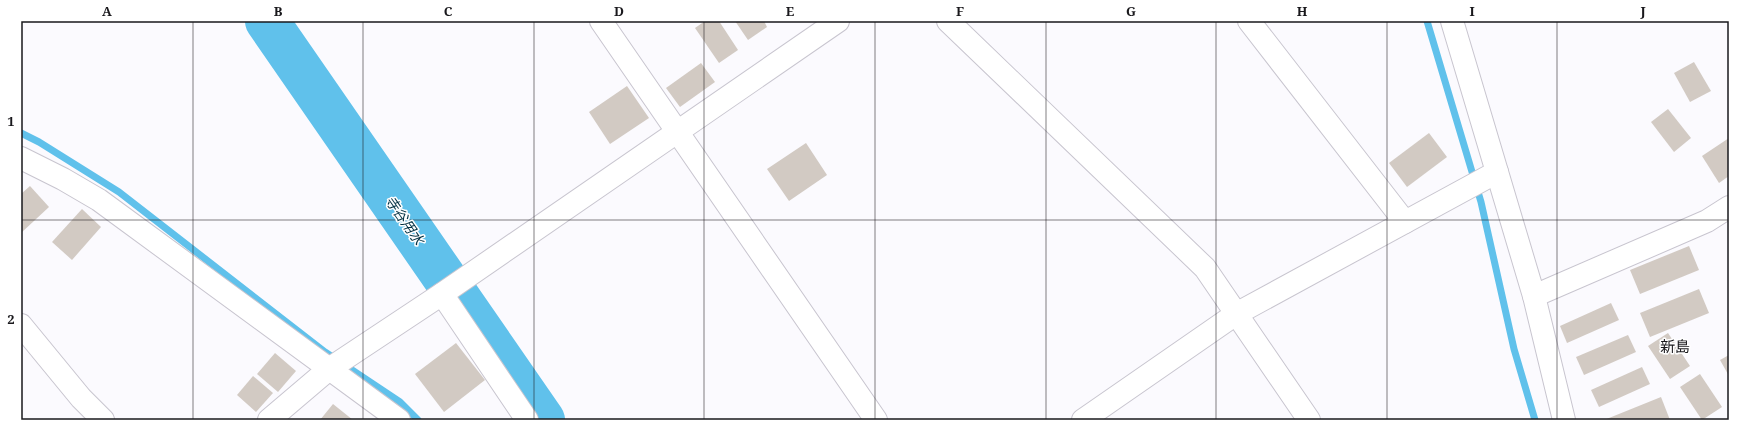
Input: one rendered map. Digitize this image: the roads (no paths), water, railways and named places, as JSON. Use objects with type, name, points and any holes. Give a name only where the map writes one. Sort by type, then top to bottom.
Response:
[{"type":"street","points":[[601,21],[876,420]]},
{"type":"street","points":[[269,420],[329,369],[442,294],[838,21]]},
{"type":"street","points":[[948,21],[1205,268],[1309,420]]},
{"type":"street","points":[[1249,21],[1405,222]]},
{"type":"street","points":[[1452,21],[1534,296],[1564,420]]},
{"type":"street","points":[[21,158],[63,179],[98,200],[399,420]]},
{"type":"street","points":[[1083,420],[1236,314],[1497,172]]},
{"type":"street","points":[[1534,296],[1707,221],[1729,207]]},
{"type":"street","points":[[442,294],[527,420]]},
{"type":"street","points":[[21,325],[81,398],[103,420]]},
{"type":"waterway","name":"寺谷用水","points":[[267,21],[543,420]]},
{"type":"waterway","points":[[1427,21],[1481,202],[1514,349],[1535,420]]},
{"type":"waterway","points":[[21,133],[39,142],[119,192],[325,352],[400,402],[418,420]]},
{"type":"district","name":"新島","points":[[1675,346]]}]
